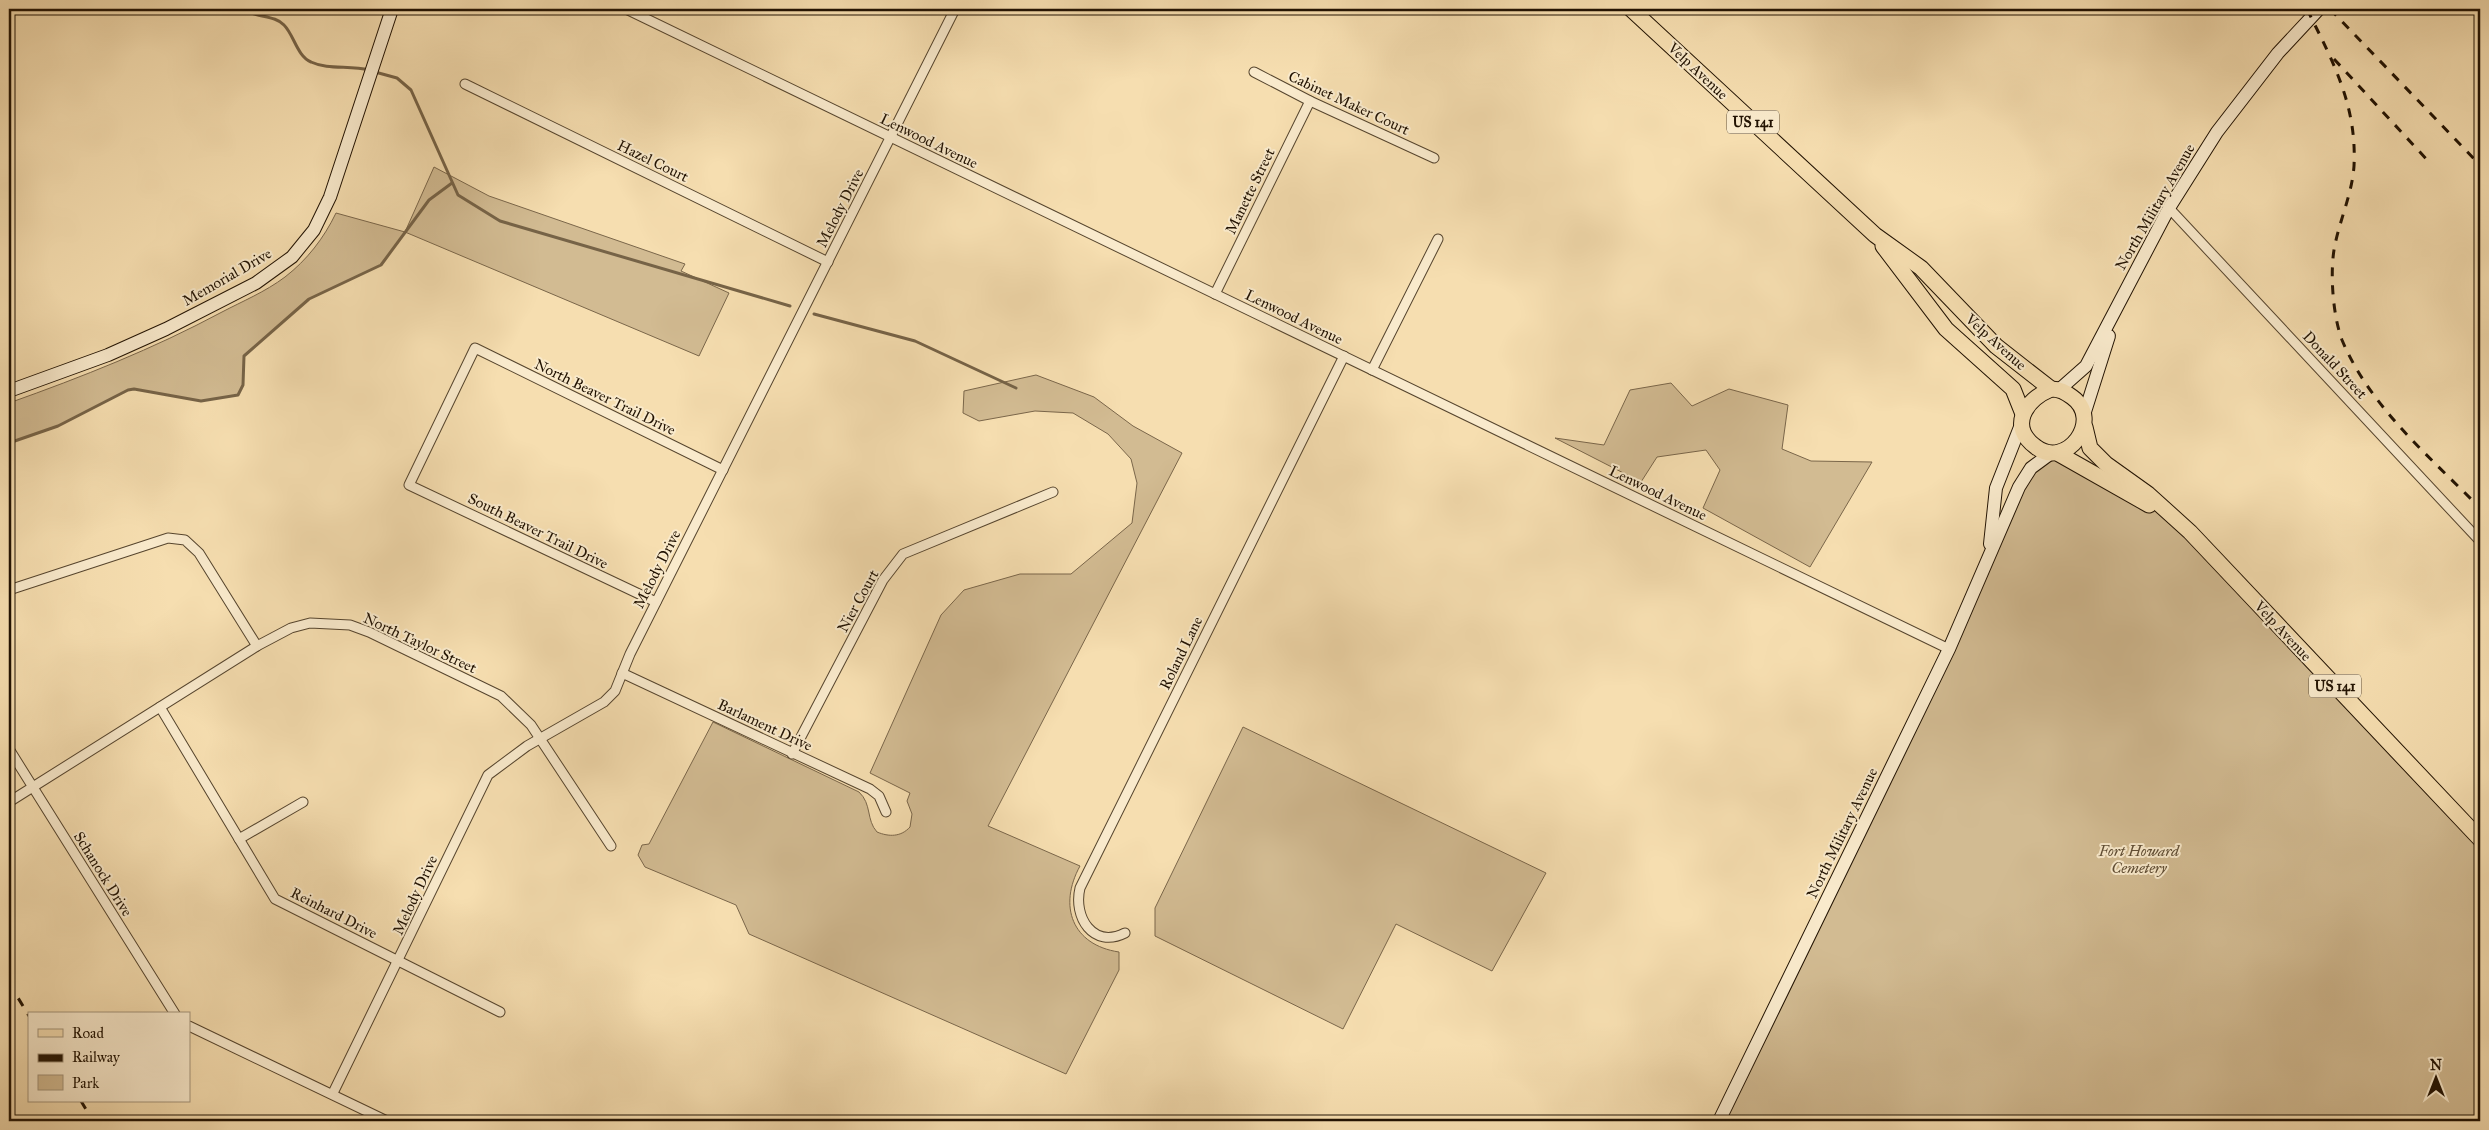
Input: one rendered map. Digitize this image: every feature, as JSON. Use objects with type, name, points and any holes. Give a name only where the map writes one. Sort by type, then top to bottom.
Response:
[{"type":"main road","name":"Velp Avenue","points":[[1631,9],[1875,235],[1921,268],[1996,346],[2056,389]]},
{"type":"main road","name":"Velp Avenue","points":[[1875,235],[1946,329],[2012,389],[2022,418]]},
{"type":"main road","points":[[2056,389],[2074,399],[2084,421],[2074,444],[2055,454],[2029,442],[2024,433],[2022,418],[2030,401],[2056,389]]},
{"type":"main road","name":"Velp Avenue","points":[[2084,421],[2090,448],[2106,464],[2148,494],[2190,532],[2480,839]]},
{"type":"main road","name":"Velp Avenue","points":[[2055,454],[2143,501],[2190,532]]},
{"type":"street","name":"Memorial Drive","points":[[9,391],[149,337],[256,283],[285,263],[311,236],[328,204],[392,9]]},
{"type":"street","name":"Lenwood Avenue","points":[[626,9],[1949,649]]},
{"type":"street","name":"Melody Drive","points":[[333,1094],[488,775],[508,758],[604,702],[615,690],[656,602],[955,9]]},
{"type":"street","name":"North Military Avenue","points":[[2056,389],[2086,366],[2169,208],[2217,132],[2278,53],[2320,9]]},
{"type":"street","name":"Cabinet Maker Court","points":[[1254,72],[1310,101],[1434,158]]},
{"type":"street","name":"Hazel Court","points":[[465,84],[828,262]]},
{"type":"street","name":"Manette Street","points":[[1215,294],[1310,101]]},
{"type":"street","name":"Donald Street","points":[[2169,208],[2480,541]]},
{"type":"street","points":[[1372,370],[1438,240]]},
{"type":"street","name":"North Military Avenue","points":[[2084,421],[2118,308]]},
{"type":"street","name":"North Beaver Trail Drive","points":[[409,485],[475,348],[723,470]]},
{"type":"street","name":"Roland Lane","points":[[1125,933],[1111,937],[1102,936],[1090,930],[1080,916],[1078,900],[1080,888],[1344,356]]},
{"type":"street","name":"North Military Avenue","points":[[1988,557],[1996,488],[2022,418]]},
{"type":"street","name":"North Military Avenue","points":[[1720,1121],[1949,649],[2019,487],[2031,468],[2055,454]]},
{"type":"street","name":"South Beaver Trail Drive","points":[[409,485],[656,602]]},
{"type":"street","name":"Nier Court","points":[[792,754],[883,580],[903,554],[1053,492]]},
{"type":"street","points":[[9,590],[168,538],[185,540],[199,553],[257,646]]},
{"type":"street","name":"North Taylor Street","points":[[9,802],[257,646],[291,628],[310,623],[350,625],[369,632],[501,696],[531,725],[611,846]]},
{"type":"street","name":"Barlament Drive","points":[[622,673],[874,791],[883,803],[886,812]]},
{"type":"street","name":"Reinhard Drive","points":[[160,707],[275,899],[500,1012]]},
{"type":"street","name":"Schanock Drive","points":[[9,749],[174,1012]]},
{"type":"street","points":[[239,839],[303,802]]},
{"type":"street","points":[[190,1026],[387,1121]]},
{"type":"green space","points":[[434,167],[489,196],[685,264],[681,271],[729,293],[699,356],[405,232]]},
{"type":"green space","points":[[336,213],[405,232],[381,265],[309,299],[244,356],[243,385],[238,395],[201,401],[134,389],[128,390],[58,426],[9,443],[9,403],[90,373],[144,350],[270,287],[285,277],[308,256]]},
{"type":"green space","points":[[1036,375],[1094,397],[1133,426],[1182,453],[988,826],[1080,866],[1073,881],[1070,895],[1070,909],[1074,921],[1080,932],[1090,941],[1103,948],[1119,952],[1119,970],[1066,1074],[749,934],[736,905],[645,867],[638,855],[642,845],[649,844],[713,722],[859,792],[866,802],[871,822],[877,832],[895,835],[903,833],[910,827],[912,814],[907,801],[910,793],[870,773],[941,615],[964,590],[1020,574],[1071,574],[1132,523],[1137,483],[1131,459],[1108,434],[1073,413],[1035,411],[979,421],[963,413],[964,391]]},
{"type":"green space","points":[[1671,383],[1692,406],[1729,389],[1788,405],[1782,449],[1811,461],[1872,462],[1810,567],[1703,508],[1720,470],[1706,450],[1657,457],[1641,482],[1555,438],[1604,445],[1630,390]]},
{"type":"green space","name":"Fort Howard Cemetery","points":[[2050,454],[2143,501],[2190,532],[2480,839],[2480,1121],[1719,1121],[2019,487]]},
{"type":"green space","points":[[1243,727],[1546,873],[1492,971],[1396,924],[1343,1029],[1155,936],[1155,908]]},
{"type":"waterway","points":[[242,9],[271,18],[284,25],[302,55],[311,62],[325,66],[369,70]]},
{"type":"waterway","points":[[375,72],[397,78],[411,90],[458,195],[500,221],[790,306]]},
{"type":"waterway","points":[[9,443],[58,426],[128,390],[134,389],[201,401],[238,395],[243,385],[244,356],[309,299],[381,265],[429,200],[452,183]]},
{"type":"waterway","points":[[814,314],[915,341],[1016,388]]},
{"type":"railway","points":[[2307,9],[2334,66],[2352,123],[2354,144],[2353,177],[2336,239],[2333,260],[2334,308],[2342,340],[2368,387],[2385,409],[2422,450],[2480,508]]},
{"type":"railway","points":[[2330,9],[2480,165]]},
{"type":"railway","points":[[2334,59],[2430,163]]},
{"type":"railway","points":[[9,983],[28,1014]]},
{"type":"railway","points":[[82,1102],[93,1121]]}]
